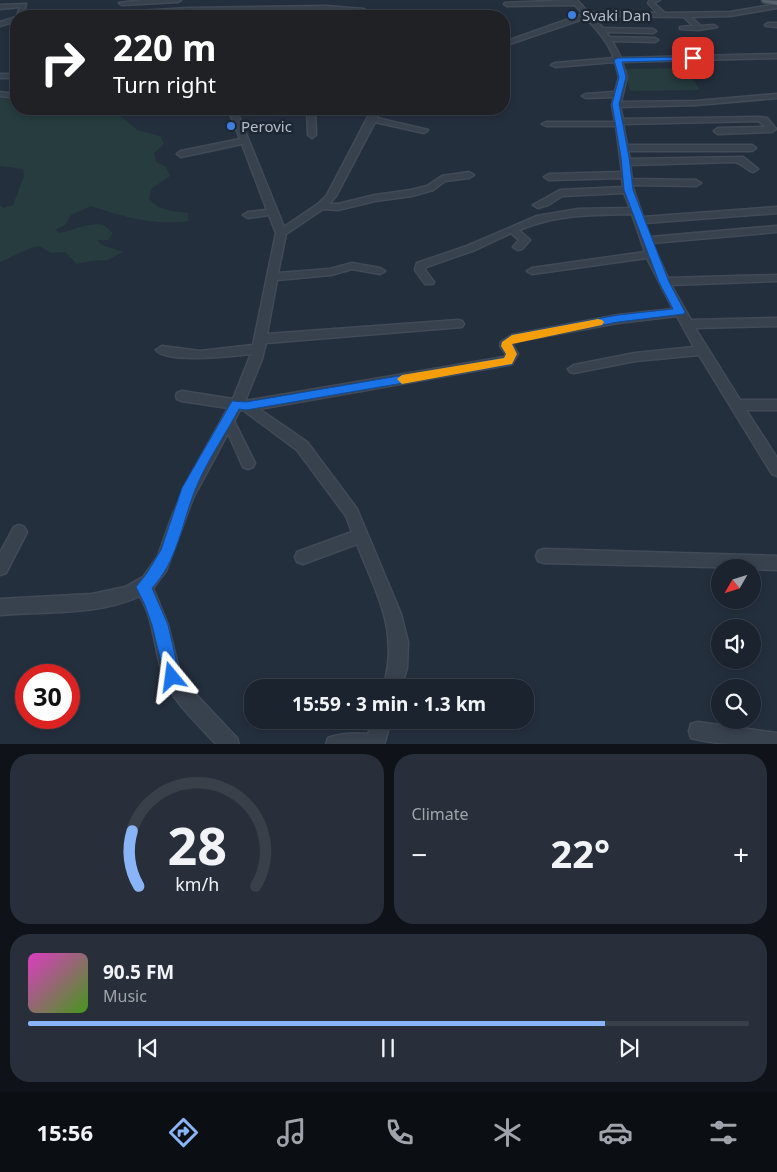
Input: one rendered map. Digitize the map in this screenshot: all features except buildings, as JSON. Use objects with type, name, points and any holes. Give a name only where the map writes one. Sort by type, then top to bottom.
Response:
[{"type":"main road","points":[[766,0],[777,4]]},
{"type":"street","points":[[122,3],[178,0],[189,10]]},
{"type":"street","points":[[657,0],[651,2],[662,14]]},
{"type":"street","points":[[507,4],[577,3]]},
{"type":"street","points":[[546,6],[577,3]]},
{"type":"street","points":[[577,3],[607,38],[618,60],[623,77],[617,112],[628,182],[646,240],[664,282],[680,312],[777,470]]},
{"type":"street","points":[[510,42],[587,15],[742,13],[777,4]]},
{"type":"street","points":[[258,10],[326,8],[335,10]]},
{"type":"street","points":[[685,15],[699,28]]},
{"type":"street","points":[[768,25],[777,25]]},
{"type":"street","points":[[682,28],[714,27]]},
{"type":"street","points":[[607,38],[653,31]]},
{"type":"street","points":[[607,38],[654,40]]},
{"type":"street","points":[[607,38],[659,47]]},
{"type":"street","points":[[556,65],[618,60],[777,56]]},
{"type":"street","points":[[586,96],[617,112],[762,119],[772,129],[718,131]]},
{"type":"street","points":[[546,124],[617,112],[777,96]]},
{"type":"street","points":[[717,117],[757,112]]},
{"type":"street","points":[[0,607],[107,599],[125,596],[143,587],[152,578],[167,552],[189,488],[227,421],[241,405],[256,360],[281,233],[234,115]]},
{"type":"street","points":[[311,115],[312,135]]},
{"type":"street","points":[[281,233],[321,206],[330,196],[373,115]]},
{"type":"street","points":[[377,115],[424,130]]},
{"type":"street","points":[[181,154],[245,141]]},
{"type":"street","points":[[624,148],[752,148]]},
{"type":"street","points":[[626,162],[734,158],[743,160],[753,169]]},
{"type":"street","points":[[321,206],[338,208],[375,198],[412,193],[430,188],[442,179],[469,175]]},
{"type":"street","points":[[550,177],[628,182],[696,183]]},
{"type":"street","points":[[538,205],[545,203],[560,193],[628,182]]},
{"type":"street","points":[[429,282],[420,270],[421,265],[471,248],[515,227],[555,215],[637,215],[777,210]]},
{"type":"street","points":[[248,215],[272,212]]},
{"type":"street","points":[[515,227],[536,244]]},
{"type":"street","points":[[515,227],[525,240],[518,247]]},
{"type":"street","points":[[646,240],[777,228]]},
{"type":"street","points":[[532,271],[652,254]]},
{"type":"street","points":[[272,277],[331,272],[352,266],[380,271]]},
{"type":"street","points":[[664,282],[777,278]]},
{"type":"street","points":[[182,396],[241,405],[508,362],[512,354],[506,346],[507,342],[516,338],[618,319],[680,312]]},
{"type":"street","points":[[688,324],[777,322]]},
{"type":"street","points":[[162,350],[200,355],[259,344],[458,324]]},
{"type":"street","points":[[574,369],[636,357],[702,350]]},
{"type":"street","points":[[241,405],[302,446],[352,513],[393,614],[399,642],[398,668],[395,679]]},
{"type":"street","points":[[736,405],[777,405]]},
{"type":"street","points":[[227,421],[235,433],[248,463]]},
{"type":"street","points":[[0,568],[19,532]]},
{"type":"street","points":[[303,557],[362,535]]},
{"type":"street","points":[[544,556],[777,564]]},
{"type":"street","points":[[143,587],[152,602],[160,625],[172,677],[181,691],[230,744]]},
{"type":"street","points":[[335,744],[355,742],[374,744],[379,729]]},
{"type":"street","points":[[698,731],[777,742]]},
{"type":"green space","points":[[684,68],[700,90],[630,91],[624,69]]},
{"type":"green space","points":[[0,97],[10,100],[10,115],[114,115],[122,117],[137,130],[160,136],[164,144],[154,153],[156,162],[166,167],[170,176],[151,189],[149,199],[162,208],[188,213],[188,221],[163,222],[139,220],[91,206],[71,215],[65,225],[55,230],[60,233],[88,225],[103,225],[113,233],[108,240],[97,240],[102,245],[123,252],[108,260],[77,264],[65,252],[51,253],[39,246],[0,262],[0,205],[3,208],[13,205],[24,176],[23,169],[0,166]]},
{"type":"slow traffic","points":[[402,379],[508,362],[512,354],[506,346],[507,342],[516,338],[598,322]]},
{"type":"place","name":"Svaki Dan","points":[[572,15]]},
{"type":"place","name":"Perovic","points":[[231,126]]},
{"type":"route","points":[[172,677],[160,625],[152,602],[143,587],[160,566],[167,552],[189,488],[236,404],[246,406],[508,362],[512,354],[506,346],[507,342],[516,338],[618,319],[680,312],[664,282],[646,240],[628,190],[624,148],[616,104],[623,77],[618,60],[693,58]]}]
